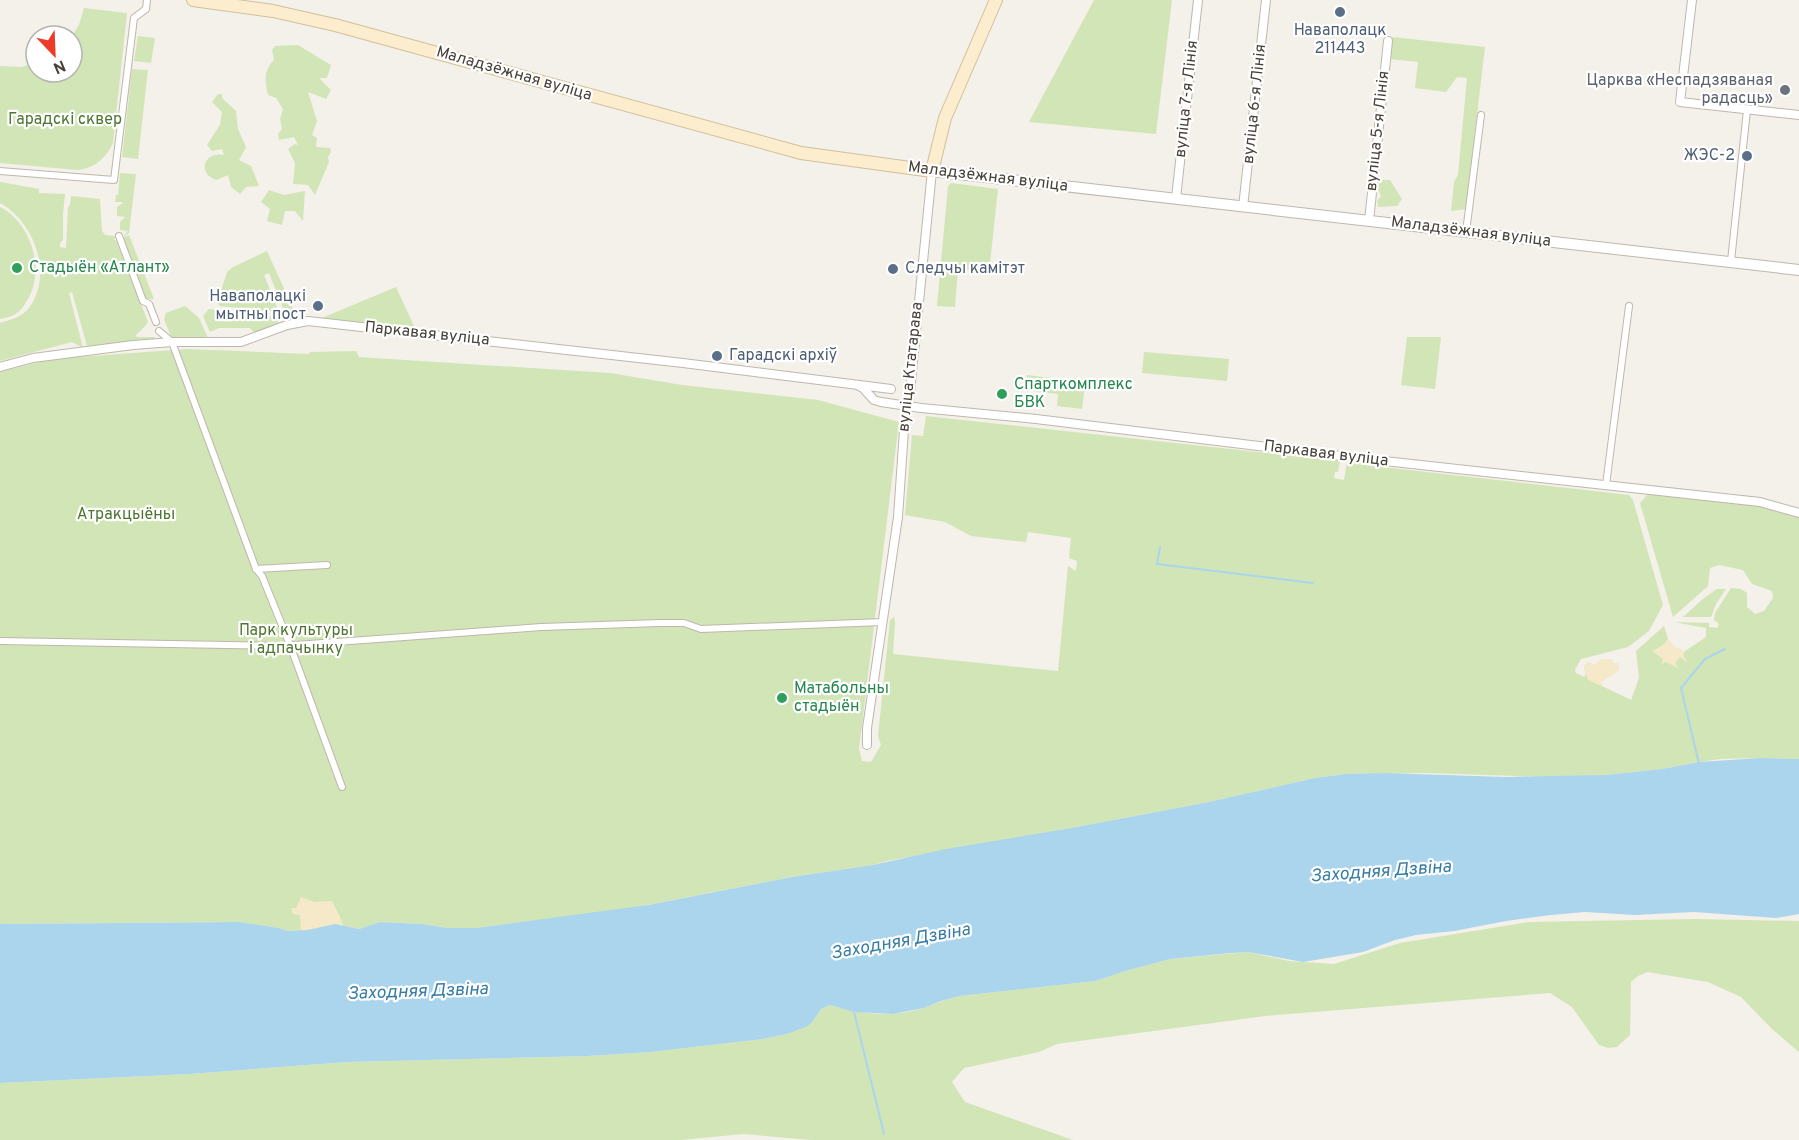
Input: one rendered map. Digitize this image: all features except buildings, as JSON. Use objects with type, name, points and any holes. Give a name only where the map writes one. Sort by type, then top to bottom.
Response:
[{"type":"main road","name":"Маладзёжная вуліца","points":[[193,0],[273,11],[335,25],[801,153],[932,171]]},
{"type":"main road","name":"вуліца Ктатарава","points":[[932,171],[945,118],[996,0]]},
{"type":"street","points":[[0,171],[114,180],[134,18],[146,9],[147,0]]},
{"type":"street","name":"вуліца 7-я Лінія","points":[[1176,198],[1198,0]]},
{"type":"street","name":"вуліца 6-я Лінія","points":[[1243,207],[1266,0]]},
{"type":"street","points":[[1692,0],[1680,102],[1799,115]]},
{"type":"street","name":"вуліца 5-я Лінія","points":[[1369,220],[1388,41]]},
{"type":"street","points":[[1731,261],[1747,110]]},
{"type":"street","points":[[1466,232],[1481,115]]},
{"type":"street","name":"Маладзёжная вуліца","points":[[932,171],[1799,270]]},
{"type":"street","name":"вуліца Ктатарава","points":[[867,745],[867,728],[898,517],[904,430],[932,171]]},
{"type":"street","points":[[118,236],[143,301],[148,304],[156,322]]},
{"type":"street","points":[[1606,485],[1629,306]]},
{"type":"street","name":"Паркавая вуліца","points":[[0,367],[33,358],[133,345],[172,342],[241,342],[287,325],[308,321],[813,378],[891,389]]},
{"type":"street","points":[[159,331],[172,342],[256,569],[262,576],[290,645],[342,787]]},
{"type":"street","name":"Паркавая вуліца","points":[[857,385],[874,400],[908,406],[1761,502],[1799,513]]},
{"type":"street","points":[[256,569],[327,565]]},
{"type":"street","points":[[0,641],[290,645],[541,627],[684,623],[701,629],[883,622]]},
{"type":"green space","points":[[1094,0],[1172,0],[1156,134],[1029,122]]},
{"type":"green space","name":"Гарадскі сквер","points":[[84,8],[127,13],[113,143],[103,158],[95,165],[84,169],[0,163],[0,66],[24,66],[24,84],[84,84],[84,24],[79,24]]},
{"type":"green space","points":[[138,36],[155,38],[151,63],[134,61]]},
{"type":"green space","points":[[1392,37],[1485,47],[1467,209],[1451,211],[1454,182],[1458,175],[1467,78],[1457,77],[1446,92],[1415,88],[1418,62],[1390,59]]},
{"type":"green space","points":[[298,45],[331,65],[327,78],[319,78],[331,90],[326,99],[308,92],[317,121],[312,135],[317,138],[316,147],[330,148],[331,152],[315,195],[308,185],[293,184],[295,163],[288,149],[295,144],[298,145],[294,137],[279,140],[283,109],[276,98],[268,95],[266,85],[266,72],[274,60],[272,50],[275,46]]},
{"type":"green space","points":[[132,69],[148,70],[138,159],[122,157]]},
{"type":"green space","points":[[218,94],[222,94],[222,98],[236,111],[238,129],[246,147],[239,160],[251,166],[259,186],[246,187],[240,194],[231,187],[228,175],[217,180],[206,173],[207,160],[212,156],[224,155],[222,149],[212,151],[207,145],[220,125],[222,112],[212,102]]},
{"type":"green space","points":[[120,173],[136,174],[129,233],[123,237],[128,231],[120,230],[120,222],[125,217],[117,216],[117,207],[123,203],[115,202]]},
{"type":"green space","points":[[1380,180],[1390,180],[1402,199],[1397,206],[1378,207],[1377,201],[1381,196],[1378,189]]},
{"type":"green space","points":[[0,182],[39,189],[39,193],[65,194],[63,240],[60,247],[66,248],[68,207],[71,196],[100,199],[102,231],[105,235],[115,236],[114,240],[116,240],[148,322],[136,335],[155,339],[87,346],[72,292],[69,293],[83,348],[72,342],[0,361],[0,323],[16,318],[29,308],[40,280],[40,265],[31,235],[12,211],[0,203]]},
{"type":"green space","points":[[951,183],[998,189],[989,272],[958,269],[955,307],[937,306],[948,186]]},
{"type":"green space","points":[[269,190],[284,195],[305,191],[303,221],[295,211],[285,211],[282,225],[267,221],[270,209],[261,202]]},
{"type":"green space","name":"Стадыён «Атлант»","points":[[0,207],[11,214],[27,234],[35,259],[35,272],[34,285],[23,307],[14,315],[0,319]]},
{"type":"green space","points":[[129,235],[154,299],[145,299],[122,238]]},
{"type":"green space","points":[[267,251],[296,315],[285,313],[269,273],[264,275],[279,312],[220,306],[217,303],[227,272]]},
{"type":"green space","points":[[396,287],[415,328],[322,318]]},
{"type":"green space","points":[[185,306],[199,318],[208,338],[172,339],[164,319],[166,313]]},
{"type":"green space","points":[[209,309],[278,317],[279,320],[276,326],[255,334],[250,328],[219,328],[210,332],[203,316]]},
{"type":"green space","points":[[1407,337],[1441,337],[1435,389],[1401,385]]},
{"type":"green space","name":"Парк культуры і адпачынку","points":[[187,349],[309,354],[310,352],[356,351],[359,357],[610,373],[682,385],[818,400],[899,422],[859,749],[862,761],[871,762],[881,745],[878,736],[890,620],[894,617],[893,654],[1058,671],[1068,566],[1076,571],[1077,561],[1069,558],[1071,538],[1028,532],[1026,542],[971,536],[945,522],[905,515],[912,435],[923,436],[926,416],[1340,461],[1334,478],[1344,480],[1347,463],[1629,495],[1633,500],[1663,605],[1649,631],[1628,647],[1581,659],[1575,670],[1584,677],[1586,674],[1584,666],[1589,662],[1594,665],[1603,659],[1611,659],[1614,664],[1618,663],[1619,669],[1601,682],[1602,686],[1631,700],[1639,678],[1636,651],[1664,626],[1668,639],[1662,646],[1666,661],[1677,667],[1675,662],[1680,657],[1686,661],[1682,655],[1685,651],[1706,637],[1706,628],[1674,622],[1709,623],[1709,627],[1717,628],[1719,624],[1714,620],[1715,613],[1731,588],[1741,589],[1747,593],[1747,607],[1755,614],[1764,611],[1773,598],[1772,591],[1752,584],[1743,570],[1719,565],[1710,568],[1708,586],[1673,617],[1640,503],[1648,494],[1761,506],[1799,518],[1799,759],[1721,759],[1662,769],[1606,775],[1554,777],[1425,773],[1346,774],[1315,778],[1204,803],[1071,828],[873,865],[792,877],[621,910],[476,928],[380,922],[359,929],[335,924],[308,930],[288,931],[239,922],[0,924],[0,372],[51,359]]},
{"type":"green space","points":[[1144,352],[1229,359],[1227,381],[1142,373]]},
{"type":"green space","points":[[1027,375],[1076,381],[1076,384],[1085,385],[1082,409],[1057,406],[1058,394],[1025,390]]},
{"type":"green space","points":[[1717,589],[1726,589],[1711,617],[1683,617],[1704,598]]},
{"type":"green space","points":[[1695,919],[1799,921],[1799,1052],[1772,1029],[1741,997],[1708,982],[1647,972],[1631,982],[1630,1035],[1617,1047],[1608,1048],[1599,1045],[1572,1007],[1550,993],[1265,1016],[1057,1044],[1039,1052],[964,1068],[952,1082],[965,1102],[1073,1140],[812,1140],[743,1134],[681,1140],[0,1140],[0,1083],[190,1074],[347,1062],[588,1056],[651,1052],[763,1039],[787,1034],[813,1021],[821,1009],[830,1005],[864,1013],[900,1013],[959,996],[1096,981],[1170,959],[1248,952],[1289,961],[1334,964],[1400,943],[1529,922]]},
{"type":"sand","points":[[1668,639],[1675,647],[1685,651],[1683,655],[1688,662],[1680,657],[1675,662],[1678,668],[1666,662],[1662,664],[1663,659],[1652,651],[1662,646]]},
{"type":"sand","points":[[1603,659],[1611,659],[1614,664],[1618,663],[1619,669],[1601,682],[1602,686],[1588,680],[1584,666],[1589,662],[1594,665]]},
{"type":"sand","points":[[301,897],[315,902],[332,901],[343,926],[335,924],[301,931],[300,915],[293,914],[291,908],[296,908]]},
{"type":"water","name":"Заходняя Дзвіна","points":[[1760,758],[1799,759],[1799,914],[1776,918],[1694,912],[1635,915],[1585,912],[1416,935],[1363,952],[1303,962],[1248,952],[1170,959],[1096,981],[959,996],[924,1008],[893,1014],[854,1012],[830,1005],[821,1009],[808,1026],[787,1034],[763,1039],[651,1052],[588,1056],[347,1062],[190,1074],[0,1083],[0,924],[239,922],[288,931],[308,930],[335,924],[359,929],[380,922],[476,928],[648,905],[792,877],[873,865],[946,849],[1204,803],[1315,778],[1385,773],[1505,777],[1606,775],[1662,769],[1699,762]]},
{"type":"waterway","points":[[1160,547],[1157,564],[1313,583]]},
{"type":"waterway","points":[[1699,764],[1681,688],[1705,659],[1725,649]]},
{"type":"waterway","points":[[854,1012],[884,1134]]},
{"type":"place","name":"Наваполацк 211443","points":[[1340,12]]},
{"type":"place","name":"Царква «Неспадзяваная радасць»","points":[[1785,90]]},
{"type":"place","name":"ЖЭС-2","points":[[1747,156]]},
{"type":"place","name":"Стадыён «Атлант»","points":[[17,268]]},
{"type":"place","name":"Следчы камітэт","points":[[893,269]]},
{"type":"place","name":"Наваполацкі мытны пост","points":[[318,306]]},
{"type":"place","name":"Гарадскі архіў","points":[[717,356]]},
{"type":"place","name":"Спарткомплекс БВК","points":[[1002,394]]},
{"type":"place","name":"Матабольны стадыён","points":[[782,698]]},
{"type":"park label","name":"Атракцыёны","points":[[126,515]]}]
